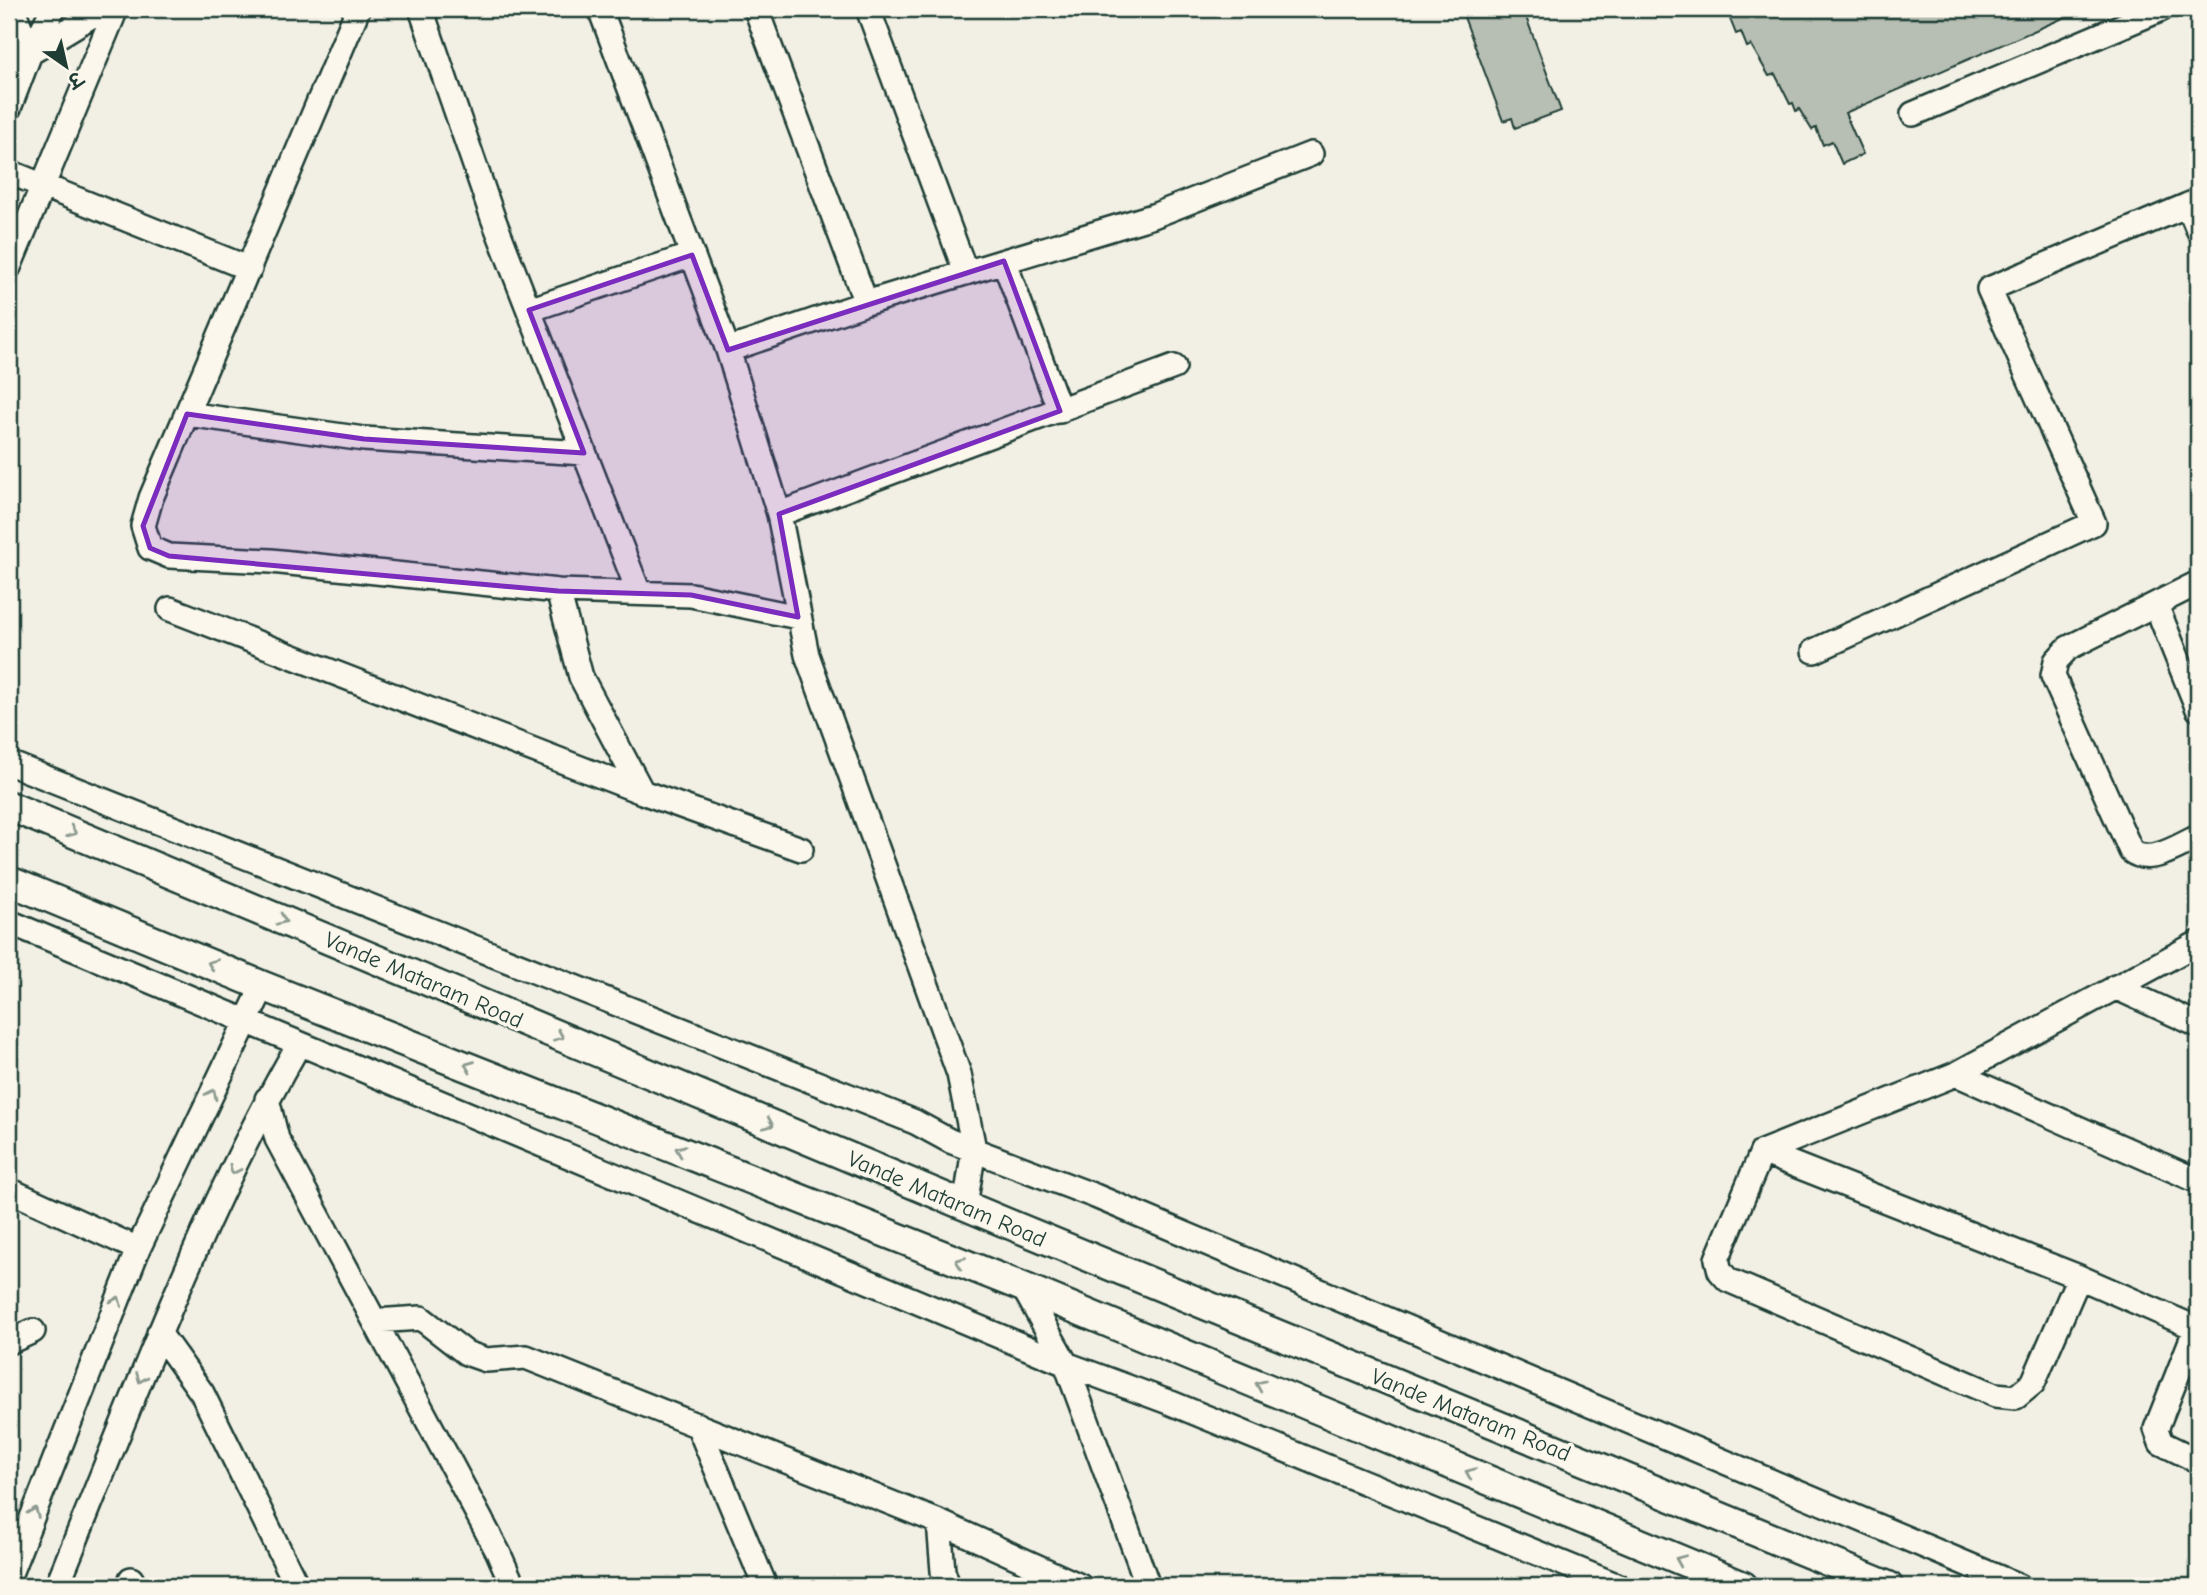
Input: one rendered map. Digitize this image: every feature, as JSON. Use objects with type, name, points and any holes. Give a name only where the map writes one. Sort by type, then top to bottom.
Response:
[{"type":"main road","name":"Vande Mataram Road","points":[[9,806],[965,1206],[1888,1586]]},
{"type":"main road","points":[[9,881],[263,986],[1023,1287],[1743,1586]]},
{"type":"street","points":[[9,108],[19,57],[13,9]]},
{"type":"street","points":[[19,57],[53,9]]},
{"type":"street","points":[[19,57],[103,9]]},
{"type":"street","points":[[9,267],[116,9]]},
{"type":"street","points":[[358,9],[187,414],[143,526],[150,548],[169,556],[283,562],[558,591],[691,595],[798,617]]},
{"type":"street","points":[[421,9],[529,310],[639,593]]},
{"type":"street","points":[[600,9],[728,350],[779,513],[807,655],[959,1074],[974,1149],[965,1206]]},
{"type":"street","points":[[756,9],[866,303]]},
{"type":"street","points":[[867,9],[966,273]]},
{"type":"street","points":[[1913,114],[2162,9]]},
{"type":"street","points":[[728,350],[866,303],[1153,216],[1311,154]]},
{"type":"street","points":[[9,172],[250,269]]},
{"type":"street","points":[[1814,651],[2094,523],[1989,289],[2193,203],[2198,229]]},
{"type":"street","points":[[529,310],[692,255]]},
{"type":"street","points":[[1004,261],[1060,411]]},
{"type":"street","points":[[779,513],[1060,411],[1139,377],[1174,367]]},
{"type":"street","points":[[187,414],[364,439],[584,453]]},
{"type":"street","points":[[2198,583],[2068,648],[2056,661],[2053,676],[2131,851],[2140,858],[2149,858],[2198,837]]},
{"type":"street","points":[[558,591],[581,677],[642,792]]},
{"type":"street","points":[[2156,605],[2198,709]]},
{"type":"street","points":[[170,609],[642,792],[801,849]]},
{"type":"street","points":[[9,763],[915,1122],[2019,1586]]},
{"type":"street","points":[[9,922],[1066,1364],[1171,1402],[1618,1586]]},
{"type":"street","points":[[2079,1277],[2033,1383],[2016,1397],[1995,1395],[1728,1280],[1717,1259],[1762,1152],[1956,1074],[2198,943]]},
{"type":"street","points":[[9,1576],[138,1250],[263,986]]},
{"type":"street","points":[[2115,987],[2198,1025]]},
{"type":"street","points":[[57,1586],[159,1332],[267,1099],[299,1044]]},
{"type":"street","points":[[1956,1074],[2198,1181]]},
{"type":"street","points":[[267,1099],[277,1139],[498,1552],[513,1586]]},
{"type":"street","points":[[1762,1152],[2079,1277],[2197,1329],[2156,1429],[2161,1443],[2198,1461]]},
{"type":"street","points":[[9,1190],[138,1250]]},
{"type":"street","points":[[1023,1287],[1066,1364],[1148,1586]]},
{"type":"street","points":[[375,1321],[421,1318],[466,1353],[486,1360],[526,1357],[939,1521],[1080,1586]]},
{"type":"street","points":[[9,1342],[33,1331]]},
{"type":"street","points":[[159,1332],[202,1393],[297,1586]]},
{"type":"street","points":[[698,1425],[765,1586]]},
{"type":"street","points":[[939,1521],[943,1571],[948,1586]]},
{"type":"highlighted area","points":[[692,255],[728,350],[1004,261],[1060,411],[779,514],[798,617],[691,595],[558,591],[169,556],[150,548],[143,526],[187,414],[364,439],[584,453],[529,310]]},
{"type":"building","points":[[1461,9],[1523,9],[1561,111],[1515,128],[1512,118],[1503,121]]},
{"type":"building","points":[[1726,9],[2084,9],[1845,113],[1863,154],[1842,164],[1832,141],[1823,145],[1816,128],[1812,130],[1799,109],[1796,111],[1793,103],[1790,104],[1775,74],[1769,76],[1751,45],[1747,47],[1741,32],[1736,34]]}]
